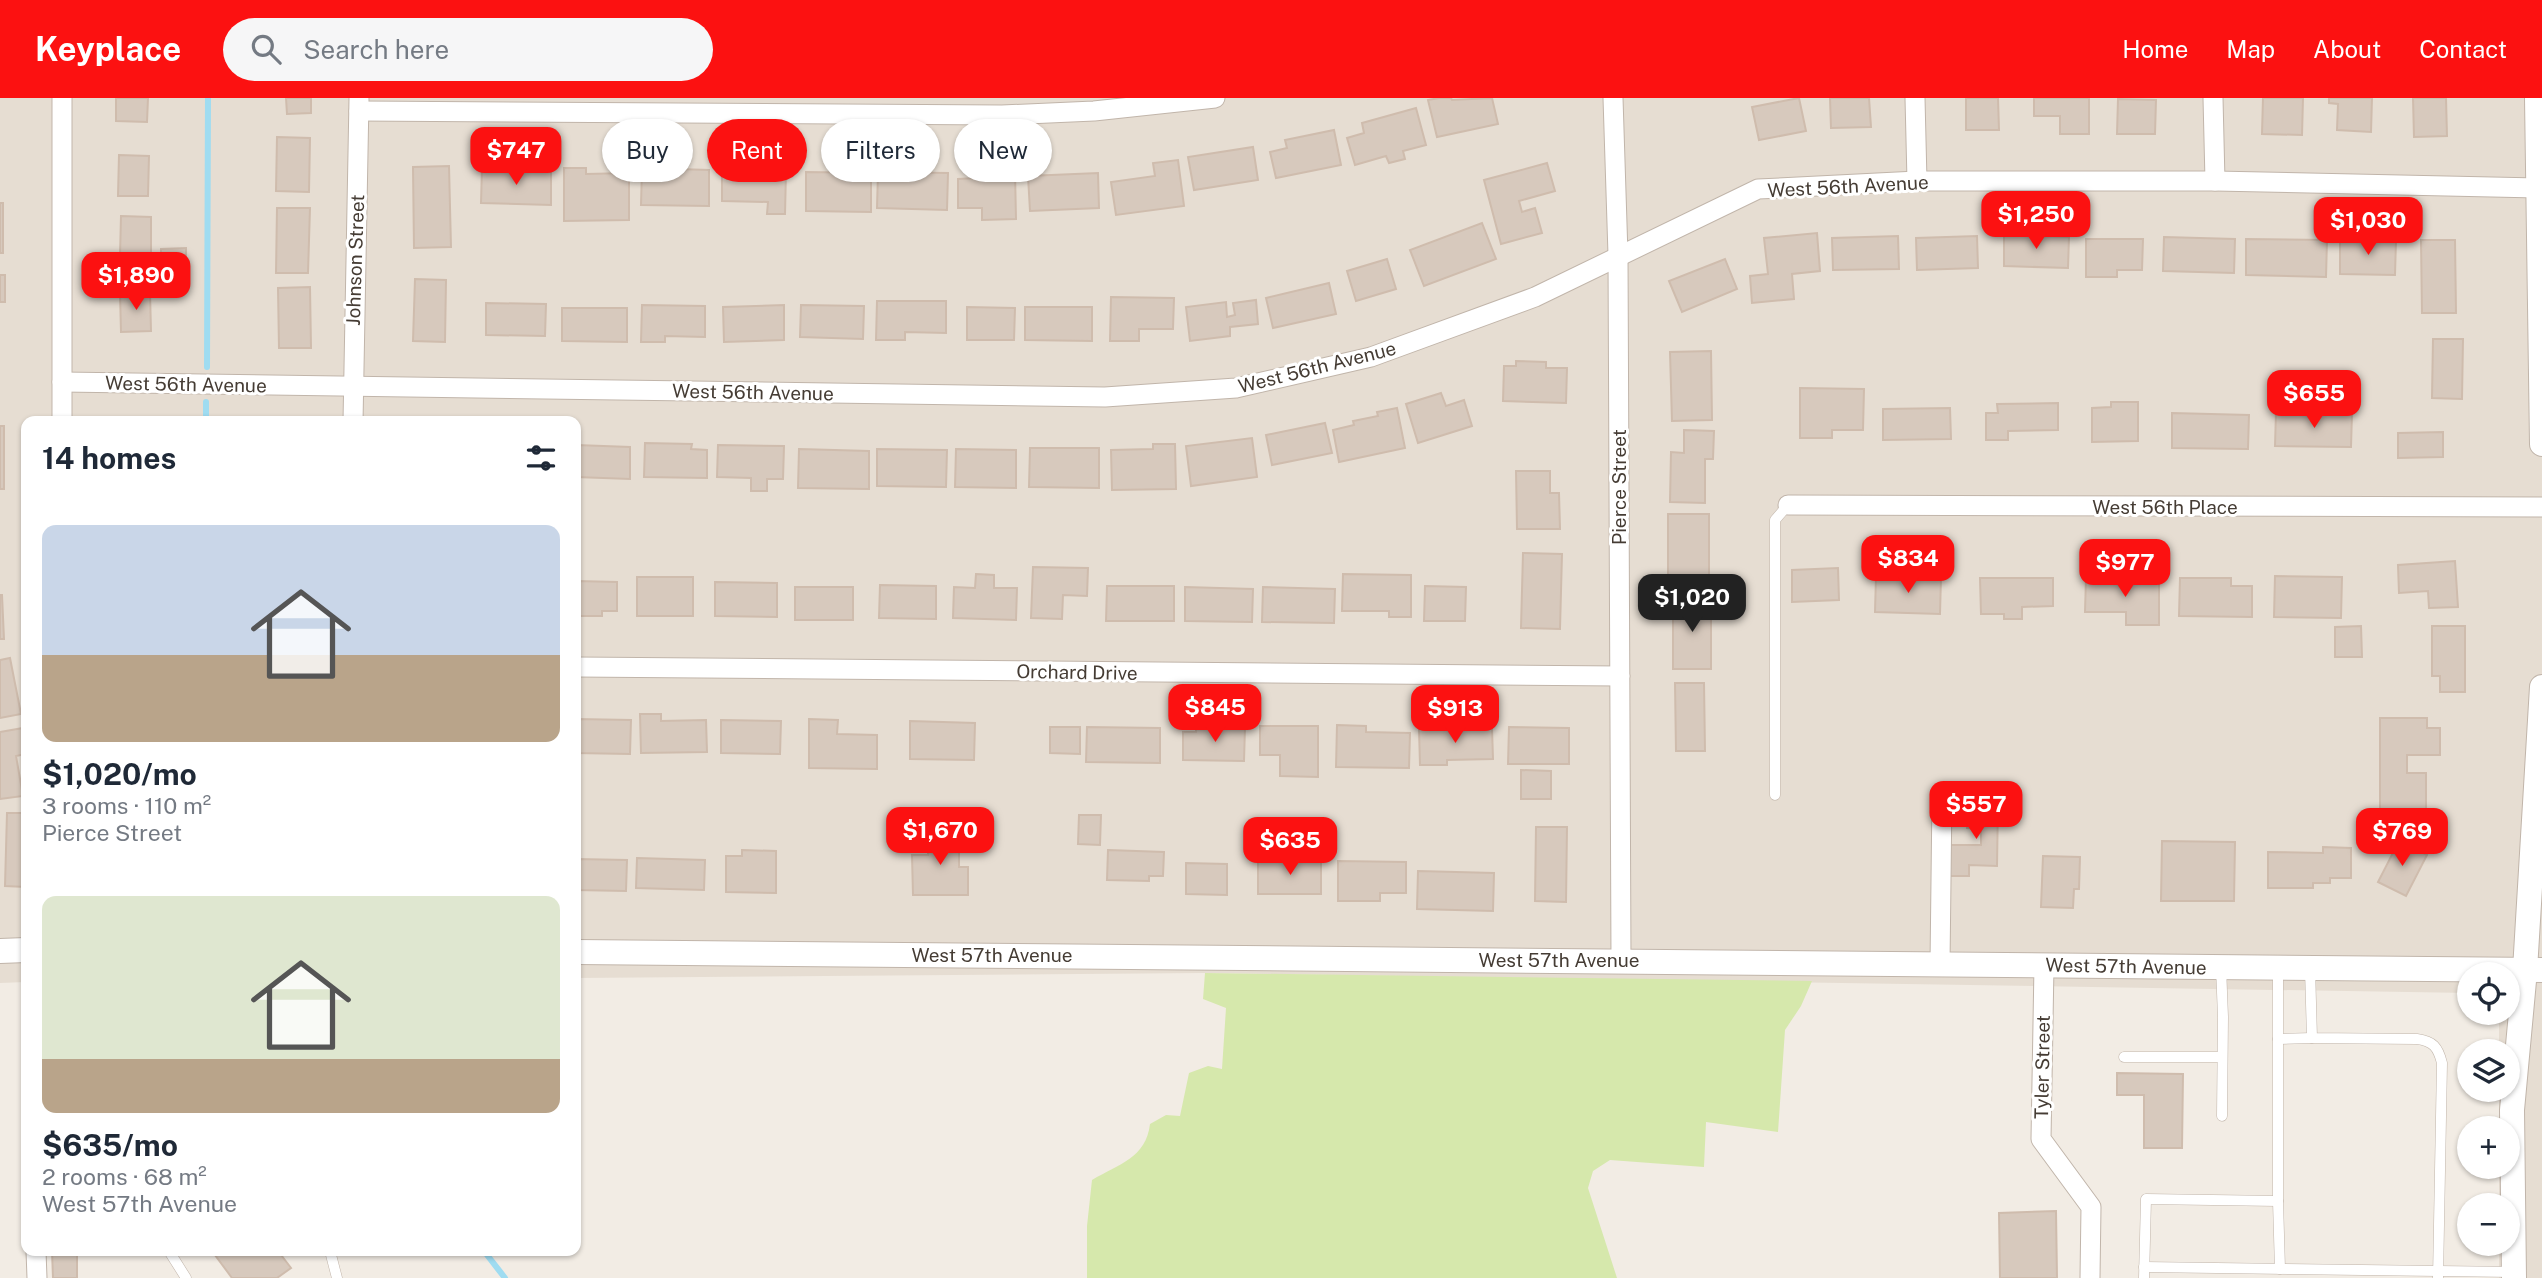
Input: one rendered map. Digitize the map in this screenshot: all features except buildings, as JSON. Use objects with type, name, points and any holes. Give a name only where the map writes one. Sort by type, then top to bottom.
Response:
[{"type":"street","points":[[62,98],[62,416]]},
{"type":"street","points":[[359,105],[1002,115],[1094,111],[1215,98]]},
{"type":"street","name":"Pierce Street","points":[[1613,98],[1618,255],[1621,960]]},
{"type":"street","points":[[1915,98],[1917,181]]},
{"type":"street","points":[[2213,98],[2215,181]]},
{"type":"street","points":[[2537,98],[2542,444]]},
{"type":"street","name":"Johnson Street","points":[[353,416],[359,105]]},
{"type":"street","name":"West 56th Avenue","points":[[62,382],[1105,397],[1236,387],[1371,357],[1535,297],[1758,189],[1917,181],[2215,181],[2538,188]]},
{"type":"street","name":"West 56th Place","points":[[1788,505],[2542,507]]},
{"type":"street","name":"Orchard Drive","points":[[581,667],[1620,676]]},
{"type":"street","points":[[2514,1275],[2512,1110],[2534,970],[2542,687]]},
{"type":"street","points":[[1940,964],[1942,796]]},
{"type":"street","points":[[0,951],[21,950]]},
{"type":"street","name":"West 57th Avenue","points":[[581,952],[2534,970]]},
{"type":"street","name":"Tyler Street","points":[[2044,965],[2041,1139],[2091,1207],[2090,1278]]},
{"type":"street","points":[[36,1256],[37,1278]]},
{"type":"lane","points":[[1775,795],[1775,520],[1788,505]]},
{"type":"lane","points":[[2221,967],[2222,1116]]},
{"type":"lane","points":[[2278,967],[2280,1269]]},
{"type":"lane","points":[[2310,968],[2312,1038]]},
{"type":"lane","points":[[2278,1039],[2417,1039],[2428,1040],[2438,1048],[2442,1063],[2438,1274]]},
{"type":"lane","points":[[2124,1056],[2222,1057]]},
{"type":"lane","points":[[2278,1201],[2146,1199],[2144,1273],[2280,1269],[2514,1275]]},
{"type":"lane","points":[[172,1256],[186,1278]]},
{"type":"lane","points":[[331,1256],[337,1278]]},
{"type":"shaded area","points":[[0,98],[2542,98],[2542,1278],[2499,1278],[2499,1256],[2520,1256],[2520,1193],[2499,1193],[2499,1179],[2520,1179],[2520,1116],[2499,1116],[2499,1102],[2520,1102],[2520,1039],[2499,1039],[2499,1025],[2520,1025],[2520,962],[2457,962],[2457,993],[1205,973],[581,978],[581,416],[21,416],[21,982],[0,983]]},
{"type":"green space","points":[[1205,973],[1812,981],[1801,1006],[1785,1030],[1778,1132],[1706,1122],[1704,1167],[1610,1160],[1593,1171],[1588,1188],[1617,1278],[1087,1278],[1087,1226],[1092,1180],[1130,1159],[1143,1145],[1150,1124],[1166,1115],[1180,1116],[1189,1073],[1208,1066],[1222,1069],[1226,1008],[1203,999]]},
{"type":"waterway","points":[[207,367],[208,98]]},
{"type":"waterway","points":[[206,402],[206,416]]},
{"type":"waterway","points":[[488,1256],[505,1278]]}]
